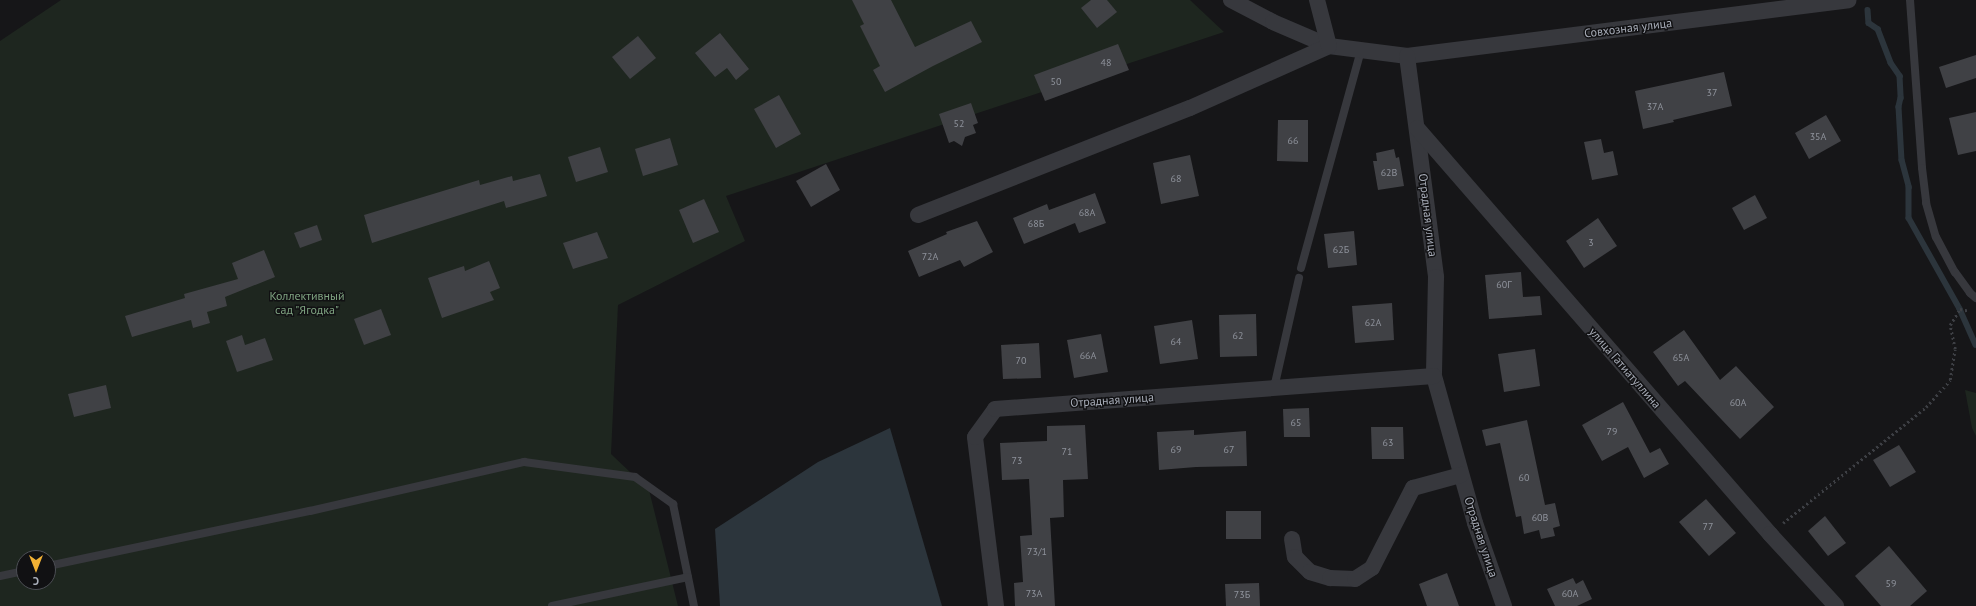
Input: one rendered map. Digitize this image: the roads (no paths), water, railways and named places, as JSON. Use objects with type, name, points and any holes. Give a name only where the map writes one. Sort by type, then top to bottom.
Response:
[{"type":"street","name":"Совхозная улица","points":[[1231,0],[1272,22],[1329,46],[1407,56],[1821,1],[1848,0]]},
{"type":"street","points":[[918,215],[1190,108],[1329,46],[1316,0]]},
{"type":"street","name":"Отрадная улица","points":[[1407,56],[1436,276],[1434,376],[1474,524],[1504,606]]},
{"type":"street","name":"улица Гатиатуллина","points":[[1417,128],[1770,534],[1836,606]]},
{"type":"street","name":"Отрадная улица","points":[[996,606],[975,438],[995,409],[1434,376]]},
{"type":"street","points":[[1292,539],[1295,557],[1310,572],[1330,578],[1355,579],[1372,568],[1413,488],[1461,475]]},
{"type":"lane","points":[[1910,0],[1922,168],[1926,203],[1936,237],[1955,272],[1970,294],[1976,298]]},
{"type":"lane","points":[[1300,268],[1361,50]]},
{"type":"lane","points":[[1274,388],[1299,278]]},
{"type":"lane","points":[[56,564],[310,511],[524,462],[635,477],[673,504],[694,606]]},
{"type":"lane","points":[[0,576],[16,573]]},
{"type":"lane","points":[[552,606],[688,577]]},
{"type":"waterway","points":[[1868,10],[1869,23],[1878,29],[1891,63],[1900,76],[1901,98],[1899,107],[1902,160],[1909,187],[1909,218],[1960,309],[1976,345]]},
{"type":"park label","name":"Коллективный сад \"Ягодка\"","points":[[307,303]]}]
